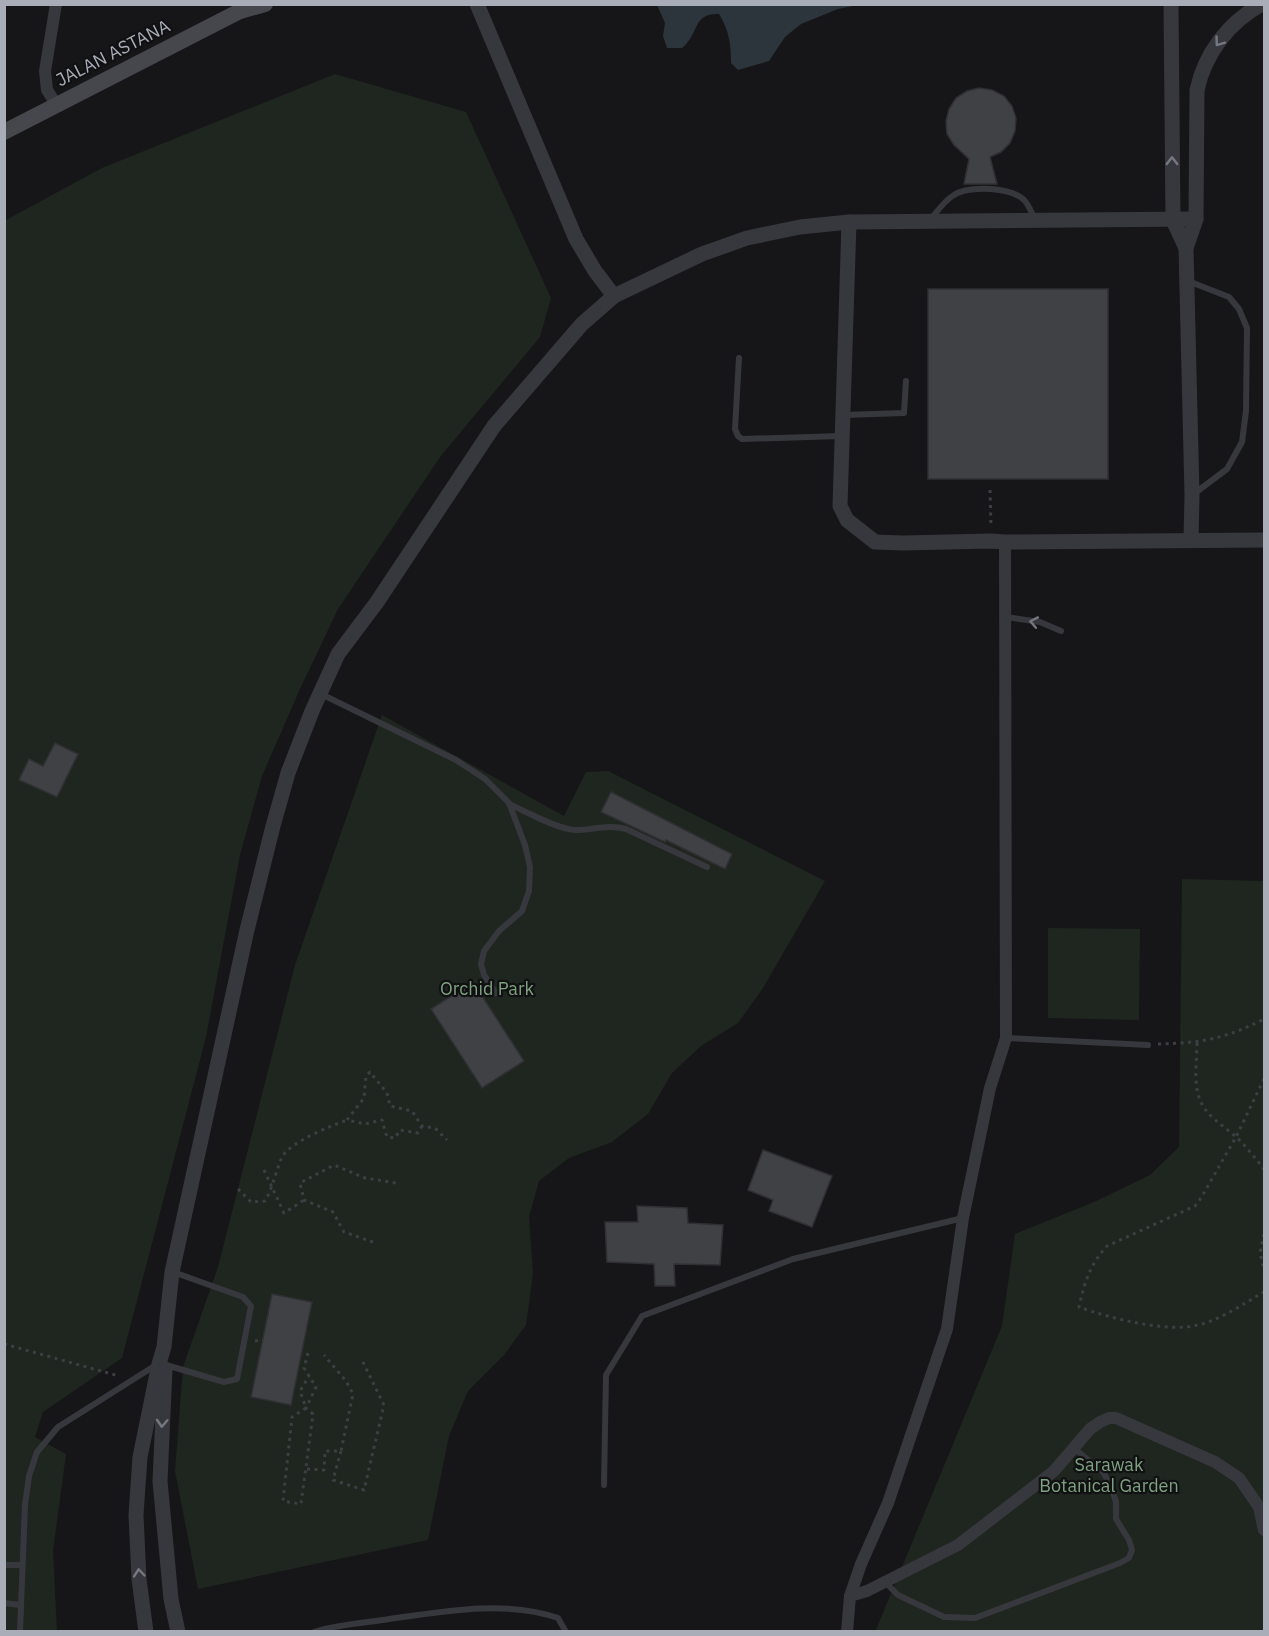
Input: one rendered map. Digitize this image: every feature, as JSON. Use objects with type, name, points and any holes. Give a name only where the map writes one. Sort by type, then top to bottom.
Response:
[{"type":"main road","name":"JALAN ASTANA","points":[[4,132],[244,8],[264,4]]},
{"type":"street","points":[[56,4],[45,71],[47,90],[56,104]]},
{"type":"street","points":[[477,4],[576,239],[595,271],[614,296]]},
{"type":"street","points":[[1171,4],[1173,220],[1186,248]]},
{"type":"street","points":[[1191,540],[1186,248],[1196,219],[1197,98],[1201,73],[1208,57],[1226,33],[1251,10],[1262,4]]},
{"type":"street","points":[[178,1632],[171,1599],[159,1481],[162,1364],[172,1272],[267,849],[288,773],[338,654],[377,602],[494,426],[582,324],[614,296],[658,273],[747,238],[800,227],[849,222],[1196,219]]},
{"type":"street","points":[[849,222],[840,506],[847,520],[861,533],[876,542],[903,543],[1264,540]]},
{"type":"street","points":[[847,1632],[850,1596],[861,1564],[888,1503],[947,1329],[963,1218],[990,1088],[1006,1038],[1006,617],[998,542]]},
{"type":"street","points":[[146,1632],[136,1515],[140,1457],[162,1364]]},
{"type":"street","points":[[850,1596],[867,1591],[958,1545],[1054,1471],[1090,1429],[1109,1418],[1116,1418],[1215,1462],[1239,1478],[1259,1507],[1264,1530]]},
{"type":"lane","points":[[929,222],[954,194],[967,190],[1006,190],[1016,194],[1026,202],[1036,220]]},
{"type":"lane","points":[[1187,281],[1229,297],[1239,309],[1247,328],[1246,411],[1242,442],[1227,469],[1192,495]]},
{"type":"lane","points":[[739,358],[735,429],[742,440],[842,436]]},
{"type":"lane","points":[[844,415],[904,413],[906,381]]},
{"type":"lane","points":[[1006,617],[1040,622],[1062,631]]},
{"type":"lane","points":[[320,694],[456,760],[485,779],[509,804],[564,828],[574,830],[614,826],[626,829],[706,867]]},
{"type":"lane","points":[[496,993],[484,975],[481,964],[484,951],[499,931],[522,911],[530,891],[528,856],[509,804]]},
{"type":"lane","points":[[1006,1038],[1148,1045]]},
{"type":"lane","points":[[604,1485],[606,1375],[642,1316],[793,1259],[963,1218]]},
{"type":"lane","points":[[20,1632],[25,1505],[29,1476],[37,1452],[58,1427],[132,1379],[162,1364],[224,1382],[237,1379],[251,1306],[243,1297],[172,1272]]},
{"type":"lane","points":[[885,1582],[898,1595],[944,1617],[975,1618],[1129,1558],[1132,1550],[1129,1540],[1116,1520],[1116,1502],[1111,1486],[1103,1472],[1075,1449]]},
{"type":"lane","points":[[4,1565],[22,1565]]},
{"type":"lane","points":[[4,1603],[20,1605]]},
{"type":"lane","points":[[314,1632],[388,1619],[466,1610],[508,1610],[545,1614],[558,1618],[566,1632]]},
{"type":"path","points":[[990,490],[998,542]]},
{"type":"path","points":[[1148,1045],[1197,1043],[1222,1037],[1264,1019]]},
{"type":"path","points":[[1197,1043],[1196,1084],[1199,1099],[1220,1125],[1236,1137],[1264,1169]]},
{"type":"path","points":[[237,1188],[251,1202],[266,1201],[283,1155],[315,1132],[346,1120],[364,1098],[366,1076],[370,1072],[387,1093],[390,1106],[412,1111],[422,1126],[435,1128],[447,1140]]},
{"type":"path","points":[[1264,1079],[1236,1137],[1195,1206],[1107,1246],[1097,1256],[1089,1270],[1079,1307],[1120,1320],[1195,1326],[1210,1322],[1264,1292]]},
{"type":"path","points":[[346,1120],[365,1124],[382,1120],[387,1137],[395,1138],[400,1130],[418,1133],[422,1126]]},
{"type":"path","points":[[304,1200],[300,1183],[334,1165],[365,1178],[396,1183]]},
{"type":"path","points":[[264,1170],[284,1213],[304,1200]]},
{"type":"path","points":[[304,1200],[333,1212],[345,1232],[374,1242]]},
{"type":"path","points":[[1264,1234],[1260,1253],[1264,1269]]},
{"type":"path","points":[[4,1344],[132,1379]]},
{"type":"path","points":[[308,1353],[304,1368],[309,1376],[315,1387],[306,1408],[292,1418],[283,1501],[301,1504],[313,1414],[306,1408],[300,1391],[309,1376]]},
{"type":"path","points":[[324,1355],[346,1381],[353,1394],[333,1480],[364,1490],[384,1405],[361,1358]]},
{"type":"path","points":[[306,1469],[324,1470],[325,1451],[341,1451]]},
{"type":"green space","points":[[335,74],[466,112],[551,298],[540,337],[440,457],[338,609],[262,776],[240,855],[206,1037],[122,1358],[43,1412],[35,1437],[66,1454],[53,1551],[57,1632],[4,1631],[4,221],[102,168]]},
{"type":"green space","name":"Orchid Park","points":[[382,715],[564,816],[586,772],[608,771],[825,881],[763,988],[738,1023],[701,1046],[672,1073],[648,1114],[612,1142],[569,1158],[539,1181],[529,1217],[533,1274],[526,1325],[504,1355],[468,1391],[449,1436],[428,1540],[198,1589],[175,1471],[183,1367],[218,1267],[295,965]]},
{"type":"green space","name":"Sarawak Botanical Garden","points":[[1182,879],[1264,881],[1264,1631],[875,1632],[1002,1326],[1015,1234],[1094,1202],[1150,1175],[1179,1147]]},
{"type":"green space","points":[[1048,928],[1140,929],[1139,1020],[1048,1018]]},
{"type":"shaded area","points":[[657,4],[858,5],[838,9],[801,24],[785,37],[769,61],[738,70],[731,63],[729,37],[719,14],[700,20],[692,36],[682,48],[667,48],[663,36],[665,23]]},
{"type":"building","points":[[979,88],[992,90],[1004,96],[1012,106],[1016,118],[1015,131],[1010,143],[1001,152],[990,157],[997,184],[964,184],[969,159],[954,145],[947,134],[946,121],[949,109],[956,98],[967,91]]},
{"type":"building","points":[[928,289],[1108,289],[1108,479],[928,479]]},
{"type":"building","points":[[55,743],[78,754],[57,797],[19,780],[29,759],[43,766]]},
{"type":"building","points":[[611,792],[732,854],[725,869],[601,812]]},
{"type":"building","points":[[473,982],[524,1061],[482,1088],[431,1009]]},
{"type":"building","points":[[763,1150],[832,1176],[812,1227],[769,1211],[773,1200],[748,1190]]},
{"type":"building","points":[[637,1206],[687,1208],[688,1223],[723,1225],[720,1265],[674,1264],[675,1286],[655,1286],[654,1264],[607,1262],[605,1222],[638,1222]]},
{"type":"building","points":[[272,1294],[312,1302],[291,1405],[251,1397]]}]
